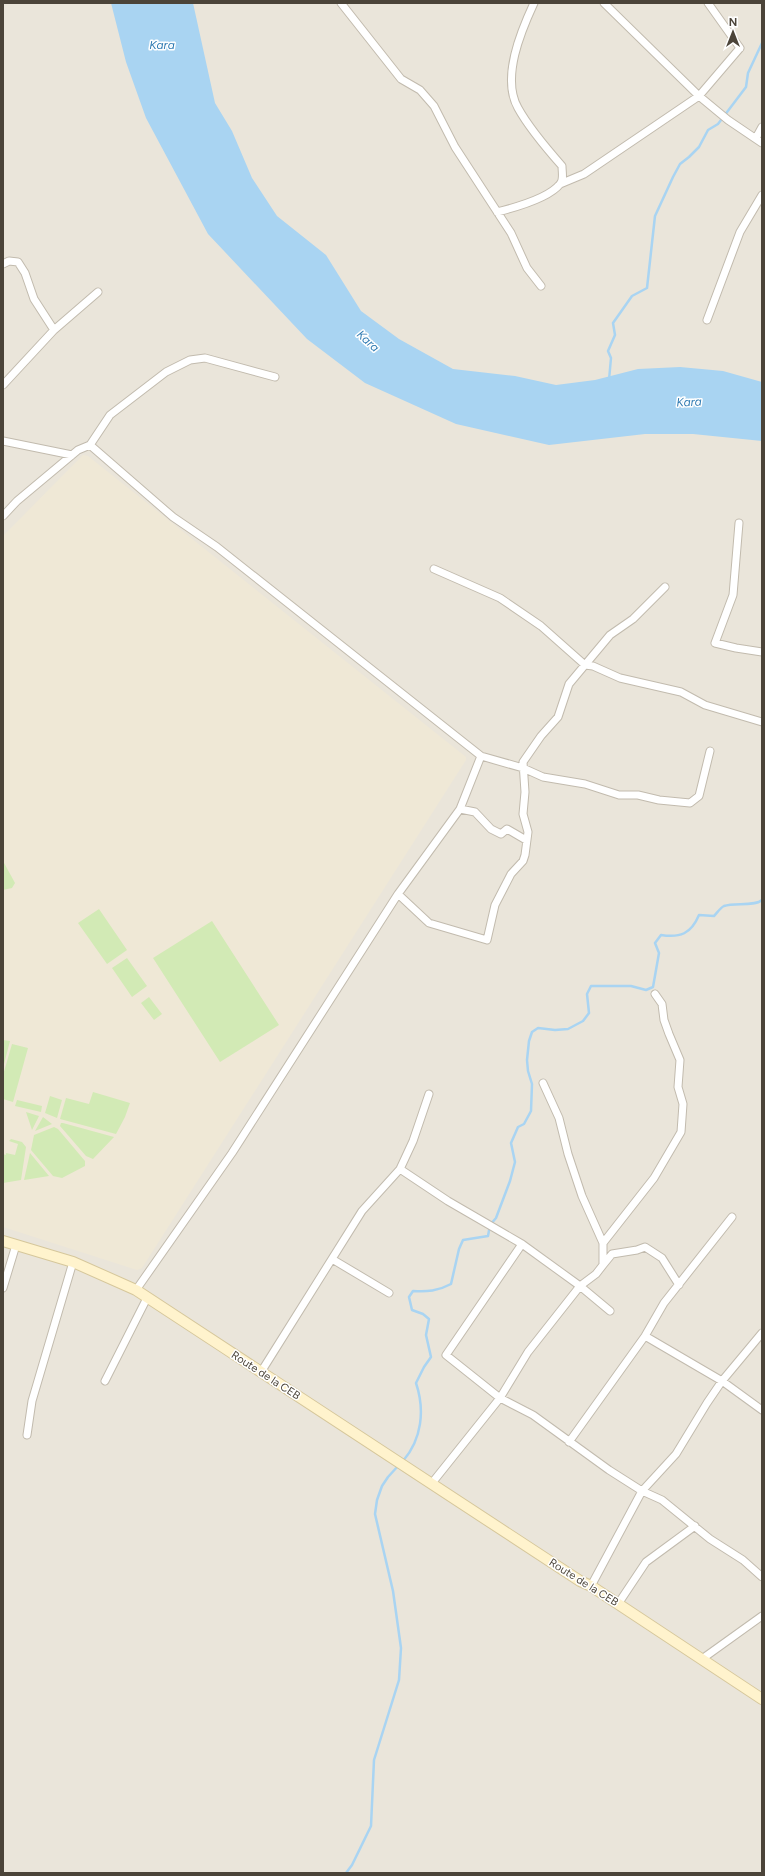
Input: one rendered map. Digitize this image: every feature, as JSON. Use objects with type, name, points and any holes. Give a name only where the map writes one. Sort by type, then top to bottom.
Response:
[{"type":"main road","name":"Route de la CEB","points":[[3,1241],[73,1262],[136,1290],[762,1699]]},
{"type":"street","points":[[341,3],[401,79],[420,90],[434,106],[455,147],[511,233],[527,268],[541,286]]},
{"type":"street","points":[[534,3],[518,43],[512,68],[513,94],[517,108],[562,166],[563,176],[560,184]]},
{"type":"street","points":[[604,3],[698,96],[728,120],[762,143]]},
{"type":"street","points":[[497,212],[524,205],[546,194],[560,184],[584,174],[698,96],[740,48],[708,3]]},
{"type":"street","points":[[756,138],[762,126]]},
{"type":"street","points":[[707,320],[740,232],[762,196]]},
{"type":"street","points":[[3,264],[9,261],[18,262],[25,273],[34,299],[54,330]]},
{"type":"street","points":[[3,385],[54,330],[98,292]]},
{"type":"street","points":[[3,516],[17,501],[78,450],[90,445],[110,416],[166,372],[190,360],[205,358],[275,377]]},
{"type":"street","points":[[3,441],[72,456]]},
{"type":"street","points":[[90,445],[173,517],[216,548],[481,756],[543,776],[585,784],[619,794],[638,795],[659,800],[690,803],[699,796],[710,751]]},
{"type":"street","points":[[739,523],[737,563],[733,595],[714,643],[762,652]]},
{"type":"street","points":[[434,569],[500,598],[541,626],[585,665],[593,666],[620,678],[640,682],[657,688],[682,692],[705,705],[762,722]]},
{"type":"street","points":[[398,894],[429,923],[487,940],[495,905],[511,874],[523,861],[528,832],[523,814],[525,792],[522,768],[523,762],[541,736],[558,717],[569,684],[610,635],[633,619],[665,587]]},
{"type":"street","points":[[136,1290],[232,1153],[398,894],[460,809],[481,756]]},
{"type":"street","points":[[460,809],[475,812],[491,829],[501,834],[507,829],[526,840]]},
{"type":"street","points":[[603,1243],[654,1178],[681,1132],[683,1104],[678,1087],[680,1060],[664,1020],[662,1004],[655,994]]},
{"type":"street","points":[[544,1083],[559,1118],[568,1154],[582,1196],[603,1243],[603,1265]]},
{"type":"street","points":[[261,1372],[362,1211],[400,1169],[413,1141],[430,1094]]},
{"type":"street","points":[[400,1169],[448,1201],[522,1244],[580,1286],[610,1311]]},
{"type":"street","points":[[569,1442],[645,1336],[664,1303],[732,1217]]},
{"type":"street","points":[[522,1244],[446,1355],[500,1398],[533,1415],[569,1442],[642,1491],[662,1500],[710,1539],[744,1560],[762,1577]]},
{"type":"street","points":[[3,1288],[16,1245]]},
{"type":"street","points":[[432,1483],[500,1398],[528,1352],[580,1286],[596,1274],[612,1254],[646,1247],[662,1258],[679,1284]]},
{"type":"street","points":[[332,1259],[389,1293]]},
{"type":"street","points":[[27,1435],[32,1401],[73,1262]]},
{"type":"street","points":[[105,1381],[147,1298]]},
{"type":"street","points":[[591,1586],[642,1491],[676,1454],[706,1403],[722,1381],[762,1334]]},
{"type":"street","points":[[645,1336],[722,1381],[762,1410]]},
{"type":"street","points":[[618,1604],[646,1562],[695,1526]]},
{"type":"street","points":[[702,1660],[762,1616]]},
{"type":"shaded area","points":[[3,3],[762,3],[762,1873],[3,1873]]},
{"type":"shaded area","points":[[83,455],[88,456],[466,757],[466,760],[142,1268],[137,1270],[3,1227],[3,536]]},
{"type":"green space","points":[[3,861],[15,883],[12,888],[3,890]]},
{"type":"green space","points":[[99,909],[127,950],[107,964],[78,923]]},
{"type":"green space","points":[[212,921],[279,1025],[220,1062],[153,958]]},
{"type":"green space","points":[[127,958],[147,986],[132,997],[112,968]]},
{"type":"green space","points":[[149,997],[162,1014],[154,1020],[141,1003]]},
{"type":"green space","points":[[3,1040],[10,1041],[3,1068]]},
{"type":"green space","points":[[12,1044],[28,1048],[13,1102],[3,1099],[3,1075]]},
{"type":"green space","points":[[93,1092],[130,1103],[125,1117],[116,1134],[60,1119],[66,1098],[89,1104]]},
{"type":"green space","points":[[50,1096],[62,1100],[57,1118],[45,1113]]},
{"type":"green space","points":[[17,1100],[42,1106],[41,1112],[15,1106]]},
{"type":"green space","points":[[26,1112],[39,1116],[32,1130]]},
{"type":"green space","points":[[43,1117],[52,1124],[35,1131]]},
{"type":"green space","points":[[61,1123],[114,1137],[93,1159],[86,1156],[60,1126]]},
{"type":"green space","points":[[54,1127],[58,1129],[85,1161],[85,1166],[62,1178],[53,1176],[31,1150],[34,1135]]},
{"type":"green space","points":[[11,1139],[22,1142],[26,1147],[21,1180],[3,1183],[3,1154],[6,1155],[6,1153],[15,1155],[18,1144],[9,1141]]},
{"type":"green space","points":[[30,1153],[49,1176],[24,1180]]},
{"type":"water","name":"Kara","points":[[111,3],[193,3],[215,103],[232,131],[252,178],[277,216],[326,255],[361,311],[399,339],[453,369],[515,376],[556,385],[595,380],[638,369],[680,367],[723,371],[762,382],[762,441],[693,434],[645,434],[549,445],[456,424],[365,383],[307,339],[208,234],[146,118],[126,62]]},
{"type":"waterway","points":[[609,380],[611,358],[608,351],[615,335],[613,323],[632,296],[647,288],[655,216],[680,164],[699,147],[708,130],[718,124],[746,87],[748,73],[762,43]]},
{"type":"waterway","points":[[403,1461],[414,1443],[420,1424],[420,1403],[416,1383],[431,1357],[426,1335],[429,1319],[423,1314],[412,1310],[409,1297],[413,1291],[432,1290],[451,1284],[459,1249],[463,1240],[488,1236],[490,1225],[496,1218],[510,1181],[515,1162],[511,1143],[518,1127],[524,1124],[531,1111],[532,1084],[528,1071],[527,1060],[529,1041],[532,1032],[538,1028],[555,1030],[568,1029],[583,1021],[589,1013],[587,994],[591,986],[631,986],[646,990],[653,987],[659,953],[655,943],[661,935],[674,936],[684,933],[692,927],[699,915],[714,916],[724,906],[733,904],[749,904],[762,900]]},
{"type":"waterway","points":[[346,1873],[352,1865],[371,1826],[374,1760],[399,1680],[401,1648],[393,1591],[375,1514],[377,1500],[382,1486],[398,1466]]}]
